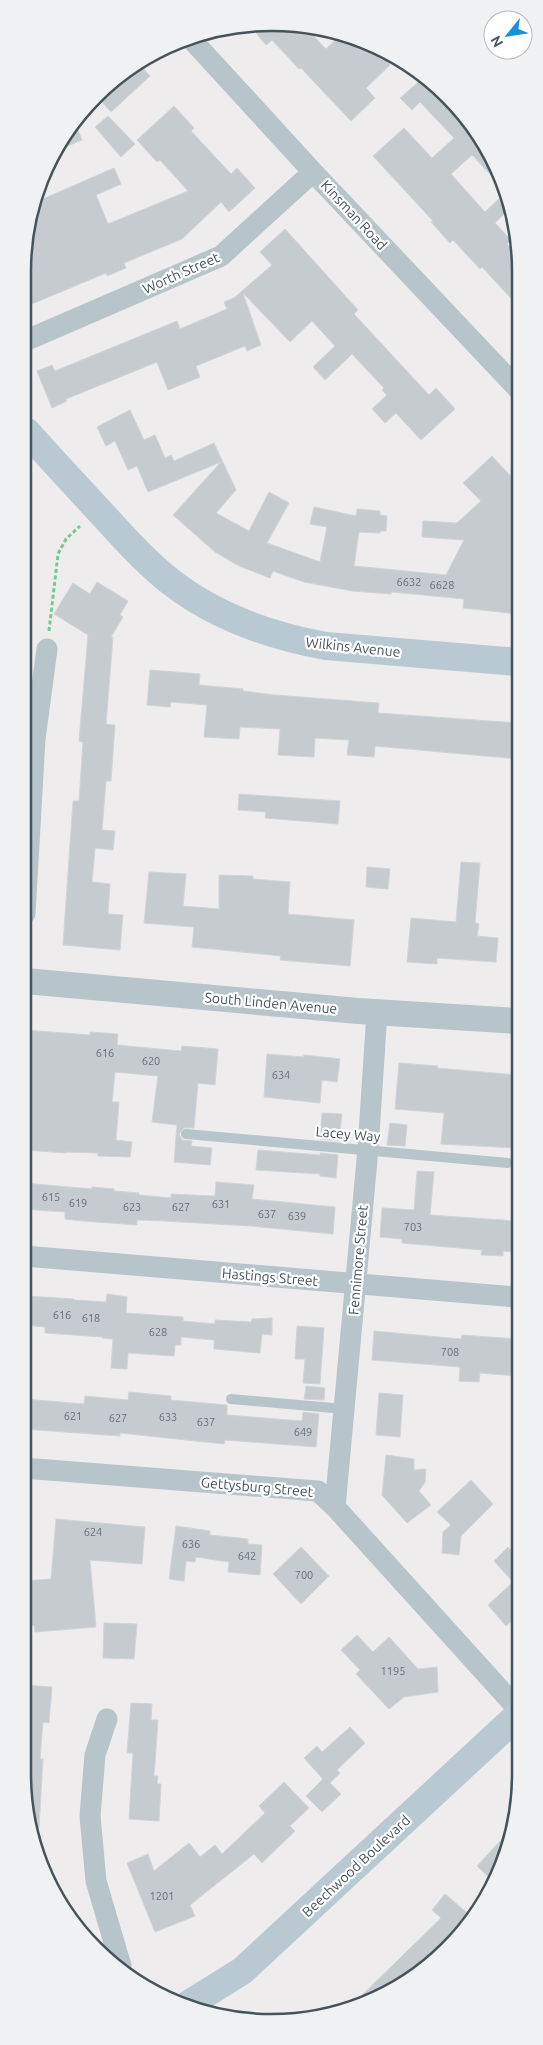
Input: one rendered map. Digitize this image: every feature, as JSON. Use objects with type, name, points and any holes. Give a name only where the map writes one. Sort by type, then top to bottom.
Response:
[{"type":"main road","name":"Wilkins Avenue","points":[[31,436],[128,543],[160,574],[201,601],[235,620],[295,640],[326,646],[512,662]]},
{"type":"main road","name":"Beechwood Boulevard","points":[[194,2001],[242,1972],[512,1721]]},
{"type":"street","name":"Kinsman Road","points":[[195,44],[313,172],[512,383]]},
{"type":"street","name":"Worth Street","points":[[31,338],[221,256],[313,172]]},
{"type":"street","points":[[31,733],[47,649]]},
{"type":"street","name":"South Linden Avenue","points":[[31,982],[377,1012],[512,1021]]},
{"type":"street","name":"Fennimore Street","points":[[335,1507],[368,1149],[377,1012]]},
{"type":"street","name":"Hastings Street","points":[[31,1257],[512,1297]]},
{"type":"street","name":"Gettysburg Street","points":[[31,1469],[318,1492],[335,1507],[512,1703]]},
{"type":"street","points":[[107,1719],[95,1755],[90,1816],[96,1880],[119,1959]]},
{"type":"lane","name":"Lacey Way","points":[[186,1134],[508,1163]]},
{"type":"lane","points":[[230,1399],[344,1409]]},
{"type":"path","points":[[47,649],[58,554],[66,539],[80,526]]},
{"type":"building","points":[[255,32],[303,33],[313,35],[326,49],[336,40],[378,56],[390,65],[366,88],[375,98],[351,121],[272,40],[266,45]]},
{"type":"building","points":[[143,68],[150,76],[111,112],[102,102],[125,81]]},
{"type":"building","points":[[419,82],[452,113],[480,151],[491,176],[472,155],[451,174],[485,212],[500,198],[505,213],[495,223],[510,239],[507,244],[510,248],[512,300],[482,267],[480,269],[453,240],[450,243],[431,222],[433,221],[373,156],[404,128],[432,158],[454,138],[420,102],[412,110],[400,98]]},
{"type":"building","points":[[174,106],[194,128],[191,131],[231,174],[237,168],[255,188],[229,212],[221,202],[182,239],[124,263],[126,268],[107,276],[106,273],[31,304],[33,240],[42,199],[114,168],[121,184],[96,195],[108,224],[188,191],[160,160],[157,162],[137,140]]},
{"type":"building","points":[[108,116],[135,144],[121,157],[95,127]]},
{"type":"building","points":[[78,130],[82,140],[66,147]]},
{"type":"building","points":[[285,229],[358,310],[354,314],[429,395],[436,388],[455,409],[421,440],[396,413],[385,423],[372,409],[387,395],[382,390],[384,388],[352,354],[325,380],[313,367],[335,346],[312,321],[290,342],[243,293],[261,345],[247,351],[245,346],[196,366],[200,377],[168,390],[157,362],[66,399],[67,401],[52,408],[37,371],[52,365],[55,371],[177,321],[180,329],[227,309],[224,302],[234,298],[272,265],[260,252]]},
{"type":"building","points":[[130,410],[144,440],[155,435],[165,458],[171,455],[174,461],[214,443],[236,490],[216,513],[249,531],[269,492],[289,503],[267,543],[320,562],[327,527],[310,524],[314,507],[356,516],[357,509],[380,511],[380,515],[387,516],[386,531],[380,531],[380,533],[359,532],[354,566],[446,575],[464,540],[422,537],[423,521],[457,523],[481,501],[463,483],[492,456],[512,478],[512,613],[463,608],[464,599],[392,592],[391,594],[352,591],[304,582],[273,571],[270,578],[239,566],[215,552],[173,515],[221,462],[148,492],[137,466],[128,470],[115,441],[106,446],[97,427]]},
{"type":"building","points":[[97,582],[128,601],[120,615],[123,617],[111,637],[113,637],[106,724],[115,725],[111,781],[106,781],[102,830],[115,831],[113,850],[95,848],[92,882],[110,884],[108,914],[123,915],[120,950],[63,945],[73,801],[79,801],[83,742],[79,741],[88,635],[54,614],[73,583],[90,594]]},
{"type":"building","points":[[150,670],[200,674],[199,685],[243,689],[243,691],[275,695],[379,703],[378,713],[512,723],[512,758],[375,746],[374,757],[347,755],[349,740],[315,738],[314,757],[278,755],[280,729],[240,727],[239,739],[204,737],[207,705],[171,702],[170,707],[147,705]]},
{"type":"building","points":[[239,794],[340,801],[338,824],[265,818],[266,812],[238,810]]},
{"type":"building","points":[[461,862],[480,863],[475,923],[479,924],[477,936],[498,938],[496,962],[437,958],[437,964],[407,962],[411,918],[456,922]]},
{"type":"building","points":[[367,867],[390,869],[388,889],[366,887]]},
{"type":"building","points":[[149,872],[186,874],[183,906],[219,909],[219,875],[253,876],[253,879],[290,882],[288,914],[354,920],[350,966],[280,960],[281,956],[192,947],[194,927],[144,923]]},
{"type":"building","points":[[31,1030],[90,1035],[90,1032],[118,1034],[117,1045],[181,1051],[182,1046],[218,1049],[215,1085],[198,1083],[194,1128],[184,1128],[179,1134],[182,1140],[192,1141],[191,1146],[212,1148],[210,1165],[174,1162],[177,1125],[152,1122],[158,1076],[115,1072],[112,1102],[119,1102],[116,1140],[132,1142],[130,1157],[98,1156],[98,1153],[31,1150]]},
{"type":"building","points":[[267,1054],[303,1057],[304,1055],[340,1059],[337,1082],[322,1080],[320,1103],[264,1097]]},
{"type":"building","points":[[399,1063],[512,1075],[512,1148],[441,1144],[444,1113],[395,1109]]},
{"type":"building","points":[[322,1113],[342,1114],[339,1141],[320,1139]]},
{"type":"building","points":[[390,1123],[407,1125],[405,1146],[387,1145]]},
{"type":"building","points":[[258,1150],[338,1155],[336,1178],[320,1176],[320,1174],[256,1170]]},
{"type":"building","points":[[417,1171],[434,1172],[430,1215],[512,1221],[512,1252],[503,1251],[503,1256],[481,1255],[482,1250],[402,1243],[402,1239],[380,1237],[382,1208],[414,1210]]},
{"type":"building","points":[[216,1182],[254,1185],[252,1199],[335,1207],[333,1234],[250,1226],[165,1221],[137,1220],[137,1225],[83,1221],[65,1219],[65,1212],[31,1210],[31,1184],[114,1189],[114,1191],[139,1193],[139,1195],[171,1198],[171,1194],[215,1196]]},
{"type":"building","points":[[107,1294],[127,1297],[126,1313],[183,1317],[183,1321],[215,1324],[215,1320],[251,1322],[252,1319],[272,1318],[272,1335],[262,1334],[260,1353],[214,1349],[214,1340],[181,1337],[181,1345],[175,1345],[174,1356],[128,1353],[127,1369],[111,1368],[113,1339],[45,1333],[45,1327],[31,1326],[31,1296],[106,1302]]},
{"type":"building","points":[[297,1326],[324,1328],[320,1384],[303,1383],[305,1359],[295,1359]]},
{"type":"building","points":[[374,1331],[461,1339],[462,1335],[512,1339],[512,1376],[480,1373],[479,1382],[459,1381],[460,1367],[372,1360]]},
{"type":"building","points":[[306,1386],[325,1388],[324,1400],[304,1399]]},
{"type":"building","points":[[129,1392],[171,1396],[171,1400],[227,1405],[227,1415],[302,1421],[303,1412],[319,1414],[316,1447],[225,1440],[224,1444],[120,1433],[120,1436],[31,1430],[31,1400],[84,1404],[85,1396],[128,1400]]},
{"type":"building","points":[[379,1393],[403,1395],[400,1437],[376,1435]]},
{"type":"building","points":[[386,1455],[414,1459],[414,1470],[426,1469],[425,1482],[419,1491],[431,1505],[407,1523],[382,1495]]},
{"type":"building","points":[[471,1480],[493,1504],[461,1536],[459,1555],[442,1553],[443,1532],[451,1525],[437,1512]]},
{"type":"building","points":[[56,1519],[145,1527],[142,1564],[90,1560],[96,1627],[35,1632],[34,1625],[31,1625],[31,1580],[51,1579]]},
{"type":"building","points":[[176,1526],[210,1531],[210,1535],[248,1539],[248,1544],[262,1545],[260,1575],[228,1572],[229,1562],[196,1557],[195,1562],[186,1561],[184,1581],[169,1579]]},
{"type":"building","points":[[301,1547],[329,1576],[301,1604],[273,1574]]},
{"type":"building","points":[[508,1547],[512,1552],[512,1581],[494,1561]]},
{"type":"building","points":[[512,1583],[512,1621],[506,1626],[488,1605]]},
{"type":"building","points":[[104,1623],[137,1624],[134,1659],[103,1658]]},
{"type":"building","points":[[357,1635],[373,1652],[389,1637],[418,1669],[437,1667],[438,1692],[404,1697],[389,1709],[356,1674],[360,1670],[341,1650]]},
{"type":"building","points":[[31,1686],[52,1687],[49,1723],[43,1722],[40,1759],[43,1759],[39,1828],[33,1805],[31,1774]]},
{"type":"building","points":[[131,1703],[152,1704],[151,1720],[158,1720],[154,1776],[158,1776],[157,1784],[161,1784],[159,1821],[129,1819],[133,1753],[127,1753]]},
{"type":"building","points":[[350,1727],[365,1743],[337,1770],[340,1773],[330,1783],[341,1794],[322,1812],[306,1796],[323,1779],[304,1758],[317,1746],[322,1752]]},
{"type":"building","points":[[284,1782],[309,1808],[290,1826],[295,1831],[262,1863],[254,1854],[190,1905],[195,1916],[155,1932],[127,1863],[148,1854],[154,1871],[189,1843],[200,1857],[215,1845],[222,1854],[265,1813],[259,1806]]},
{"type":"building","points":[[504,1837],[488,1877],[477,1866]]},
{"type":"building","points":[[445,1894],[467,1913],[452,1932],[418,1964],[392,1982],[361,1996],[441,1918],[432,1910]]}]
